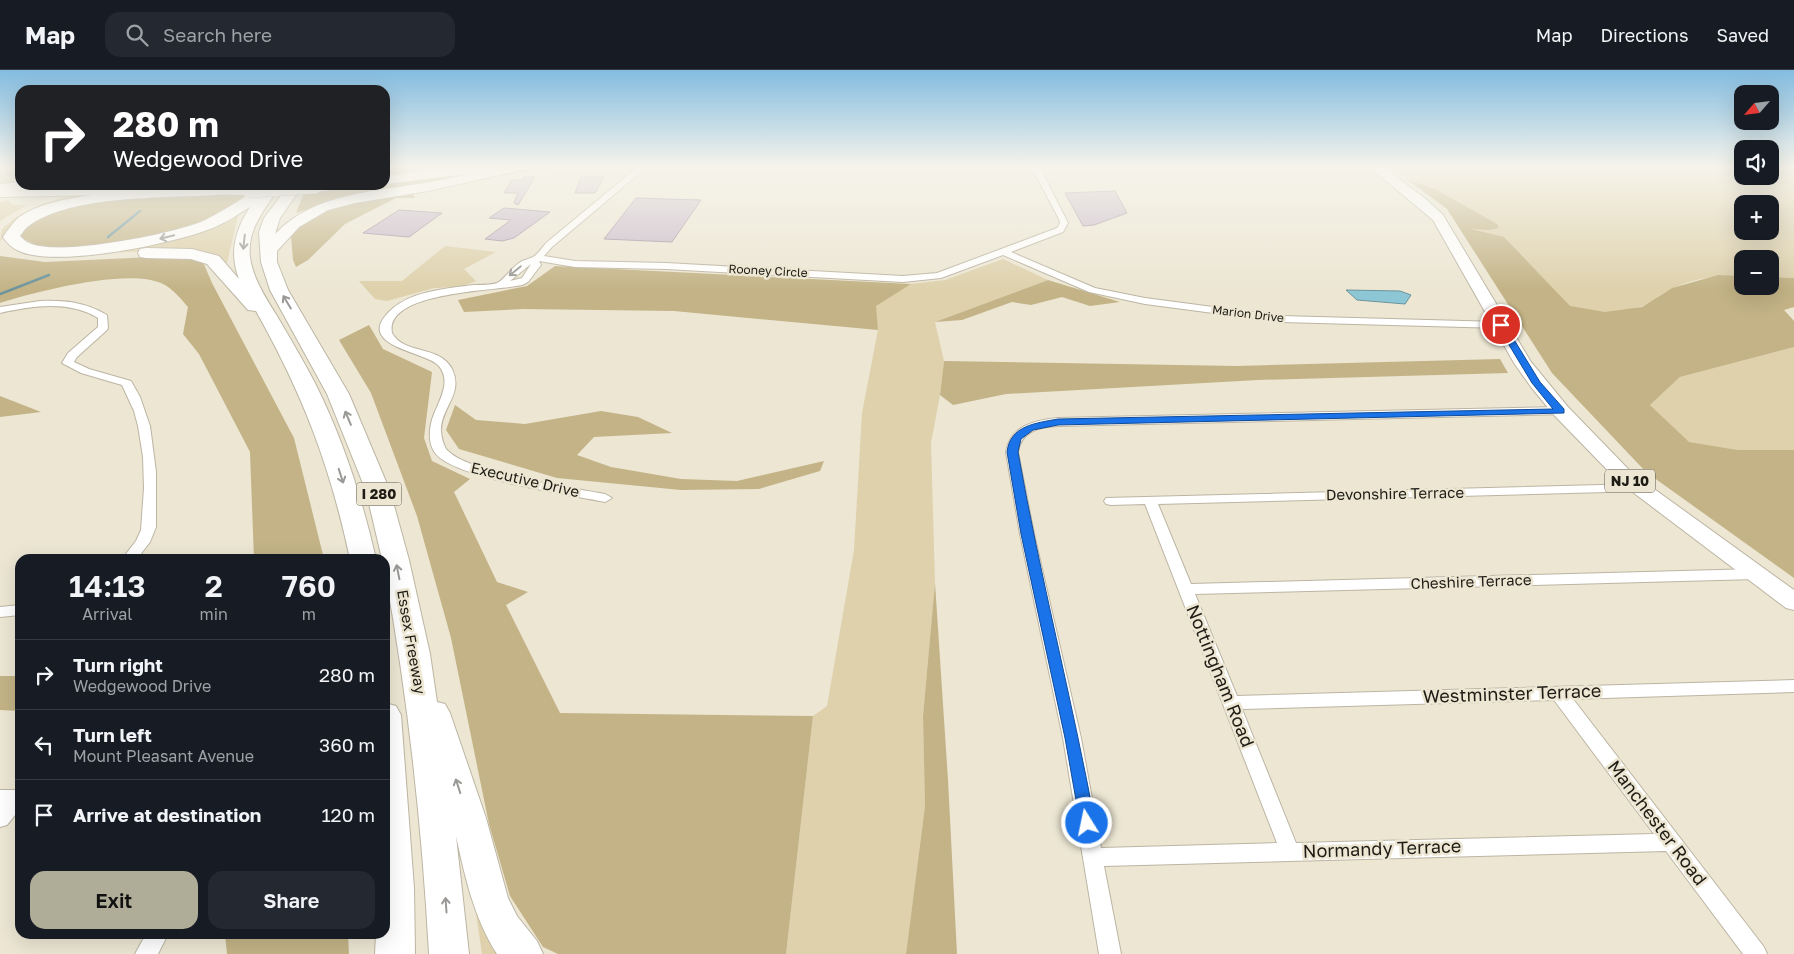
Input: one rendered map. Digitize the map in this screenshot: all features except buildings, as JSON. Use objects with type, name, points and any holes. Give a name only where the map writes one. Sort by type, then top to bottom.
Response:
[{"type":"highway","points":[[6,219],[32,207]]},
{"type":"highway","points":[[59,207],[33,217],[16,228],[11,237],[13,242],[19,245],[52,251],[83,251],[147,242],[189,231],[220,219],[241,207]]},
{"type":"highway","name":"I 280","points":[[257,207],[245,232],[242,256],[250,286],[305,384],[333,449],[348,497],[362,554]]},
{"type":"highway","name":"Essex Freeway","points":[[280,207],[272,218],[267,232],[267,252],[272,273],[338,394],[378,490],[396,560],[414,654],[443,873],[449,954]]},
{"type":"highway","points":[[267,252],[293,224],[323,207]]},
{"type":"highway","points":[[0,249],[22,256],[46,258],[166,252],[204,256],[218,264],[225,276],[274,327]]},
{"type":"highway","points":[[414,654],[473,832],[484,882],[506,934],[523,954]]},
{"type":"highway","points":[[390,806],[394,878],[395,954]]},
{"type":"main road","name":"NJ 10","points":[[1427,207],[1438,218],[1536,383],[1561,411],[1604,457],[1639,488],[1794,602]]},
{"type":"street","points":[[499,286],[523,264],[536,260],[549,245],[594,207]]},
{"type":"street","name":"Rooney Circle","points":[[536,260],[575,264],[666,266],[903,279],[938,276],[1056,232],[1064,223],[1057,207]]},
{"type":"street","name":"Marion Drive","points":[[1004,252],[1092,290],[1154,302],[1281,319],[1501,325]]},
{"type":"street","name":"Executive Drive","points":[[536,260],[536,265],[525,280],[509,285],[440,293],[416,299],[400,308],[388,321],[386,330],[389,338],[399,345],[444,365],[448,374],[451,387],[450,394],[436,423],[435,432],[440,452],[460,465],[506,478],[605,498]]},
{"type":"street","points":[[0,310],[38,305],[74,304],[93,309],[103,317],[103,328],[72,355],[68,363],[85,371],[126,383],[134,395],[144,429],[151,469],[149,529],[134,554]]},
{"type":"street","points":[[1110,954],[1072,738],[1027,534],[1012,452],[1013,443],[1022,432],[1048,423],[1561,411]]},
{"type":"street","name":"Devonshire Terrace","points":[[1111,501],[1639,488]]},
{"type":"street","name":"Nottingham Road","points":[[1150,500],[1290,852]]},
{"type":"street","name":"Cheshire Terrace","points":[[1185,589],[1756,574]]},
{"type":"street","points":[[0,612],[15,610]]},
{"type":"street","name":"Westminster Terrace","points":[[1230,703],[1794,686]]},
{"type":"street","name":"Manchester Road","points":[[1558,692],[1756,954]]},
{"type":"street","points":[[0,819],[12,798]]},
{"type":"street","name":"Normandy Terrace","points":[[1093,857],[1671,842]]},
{"type":"street","points":[[146,954],[155,939]]},
{"type":"shaded area","points":[[0,207],[23,207],[0,221]]},
{"type":"shaded area","points":[[35,207],[85,207],[5,237],[0,241],[2,229],[16,217]]},
{"type":"shaded area","points":[[72,207],[233,207],[223,214],[186,230],[138,242],[52,249],[36,245],[20,237],[22,228],[37,217]]},
{"type":"shaded area","points":[[298,207],[314,207],[296,213]]},
{"type":"shaded area","points":[[329,207],[378,207],[345,224],[308,260],[296,267],[293,260],[291,236],[311,214]]},
{"type":"shaded area","points":[[1445,207],[1467,207],[1497,224],[1499,228],[1489,230],[1471,229],[1504,237],[1570,306],[1605,312],[1642,307],[1672,288],[1718,275],[1734,276],[1734,295],[1779,295],[1779,277],[1794,278],[1794,307],[1784,310],[1794,321],[1794,347],[1680,377],[1650,405],[1689,442],[1738,450],[1794,450],[1794,578],[1646,472],[1552,373]]},
{"type":"shaded area","points":[[1450,207],[1734,207],[1734,240],[1779,240],[1779,207],[1794,207],[1794,278],[1779,277],[1779,250],[1734,250],[1734,276],[1707,278],[1681,285],[1668,290],[1645,305],[1635,308],[1628,315],[1572,311],[1489,234],[1471,229],[1479,229]]},
{"type":"shaded area","points":[[239,212],[226,267],[164,250],[90,254]]},
{"type":"shaded area","points":[[445,246],[496,252],[464,269],[476,281],[461,287],[434,288],[387,301],[375,299],[359,281],[402,281]]},
{"type":"shaded area","points":[[0,256],[45,262],[173,256],[203,262],[212,283],[294,438],[323,554],[254,554],[250,452],[199,354],[183,334],[188,307],[173,291],[163,284],[148,279],[129,278],[82,283],[0,303]]},
{"type":"shaded area","points":[[1003,259],[1048,280],[935,322],[944,361],[931,443],[935,583],[923,716],[925,806],[906,954],[786,954],[813,716],[827,706],[854,550],[862,413],[878,330],[875,306],[911,284],[945,280]]},
{"type":"shaded area","points":[[555,266],[911,284],[876,306],[878,330],[674,311],[524,309],[464,312],[458,300],[527,286]]},
{"type":"shaded area","points":[[1048,280],[1120,302],[1090,306],[1062,297],[1031,305],[1012,302],[962,320],[935,322]]},
{"type":"shaded area","points":[[369,325],[383,349],[432,372],[424,438],[432,461],[470,479],[454,492],[497,582],[528,592],[506,605],[560,713],[813,716],[786,954],[558,954],[543,947],[510,896],[489,824],[451,638],[417,516],[371,393],[339,340]]},
{"type":"shaded area","points":[[1794,347],[1794,450],[1738,450],[1688,442],[1650,405],[1680,377]]},
{"type":"shaded area","points":[[1500,359],[1508,373],[1258,380],[1006,394],[953,405],[940,395],[944,361],[1237,366]]},
{"type":"shaded area","points":[[0,396],[41,412],[0,417]]},
{"type":"shaded area","points":[[455,405],[476,420],[525,424],[601,411],[638,417],[672,433],[594,437],[577,455],[611,467],[681,479],[737,481],[824,461],[820,471],[759,489],[681,490],[557,478],[459,449],[446,430]]},
{"type":"shaded area","points":[[935,583],[957,954],[906,954],[925,806],[923,716]]},
{"type":"shaded area","points":[[0,676],[15,676],[15,711],[0,710]]},
{"type":"shaded area","points":[[476,913],[510,954],[482,954]]},
{"type":"shaded area","points":[[226,939],[348,939],[349,954],[227,954]]},
{"type":"water","points":[[1346,290],[1400,291],[1411,295],[1405,304],[1357,300]]},
{"type":"waterway","points":[[108,237],[140,211]]},
{"type":"waterway","points":[[0,294],[49,275]]},
{"type":"route","points":[[1087,823],[1072,738],[1027,534],[1012,452],[1013,443],[1017,437],[1029,428],[1058,422],[1561,411],[1536,383],[1501,325]]}]
